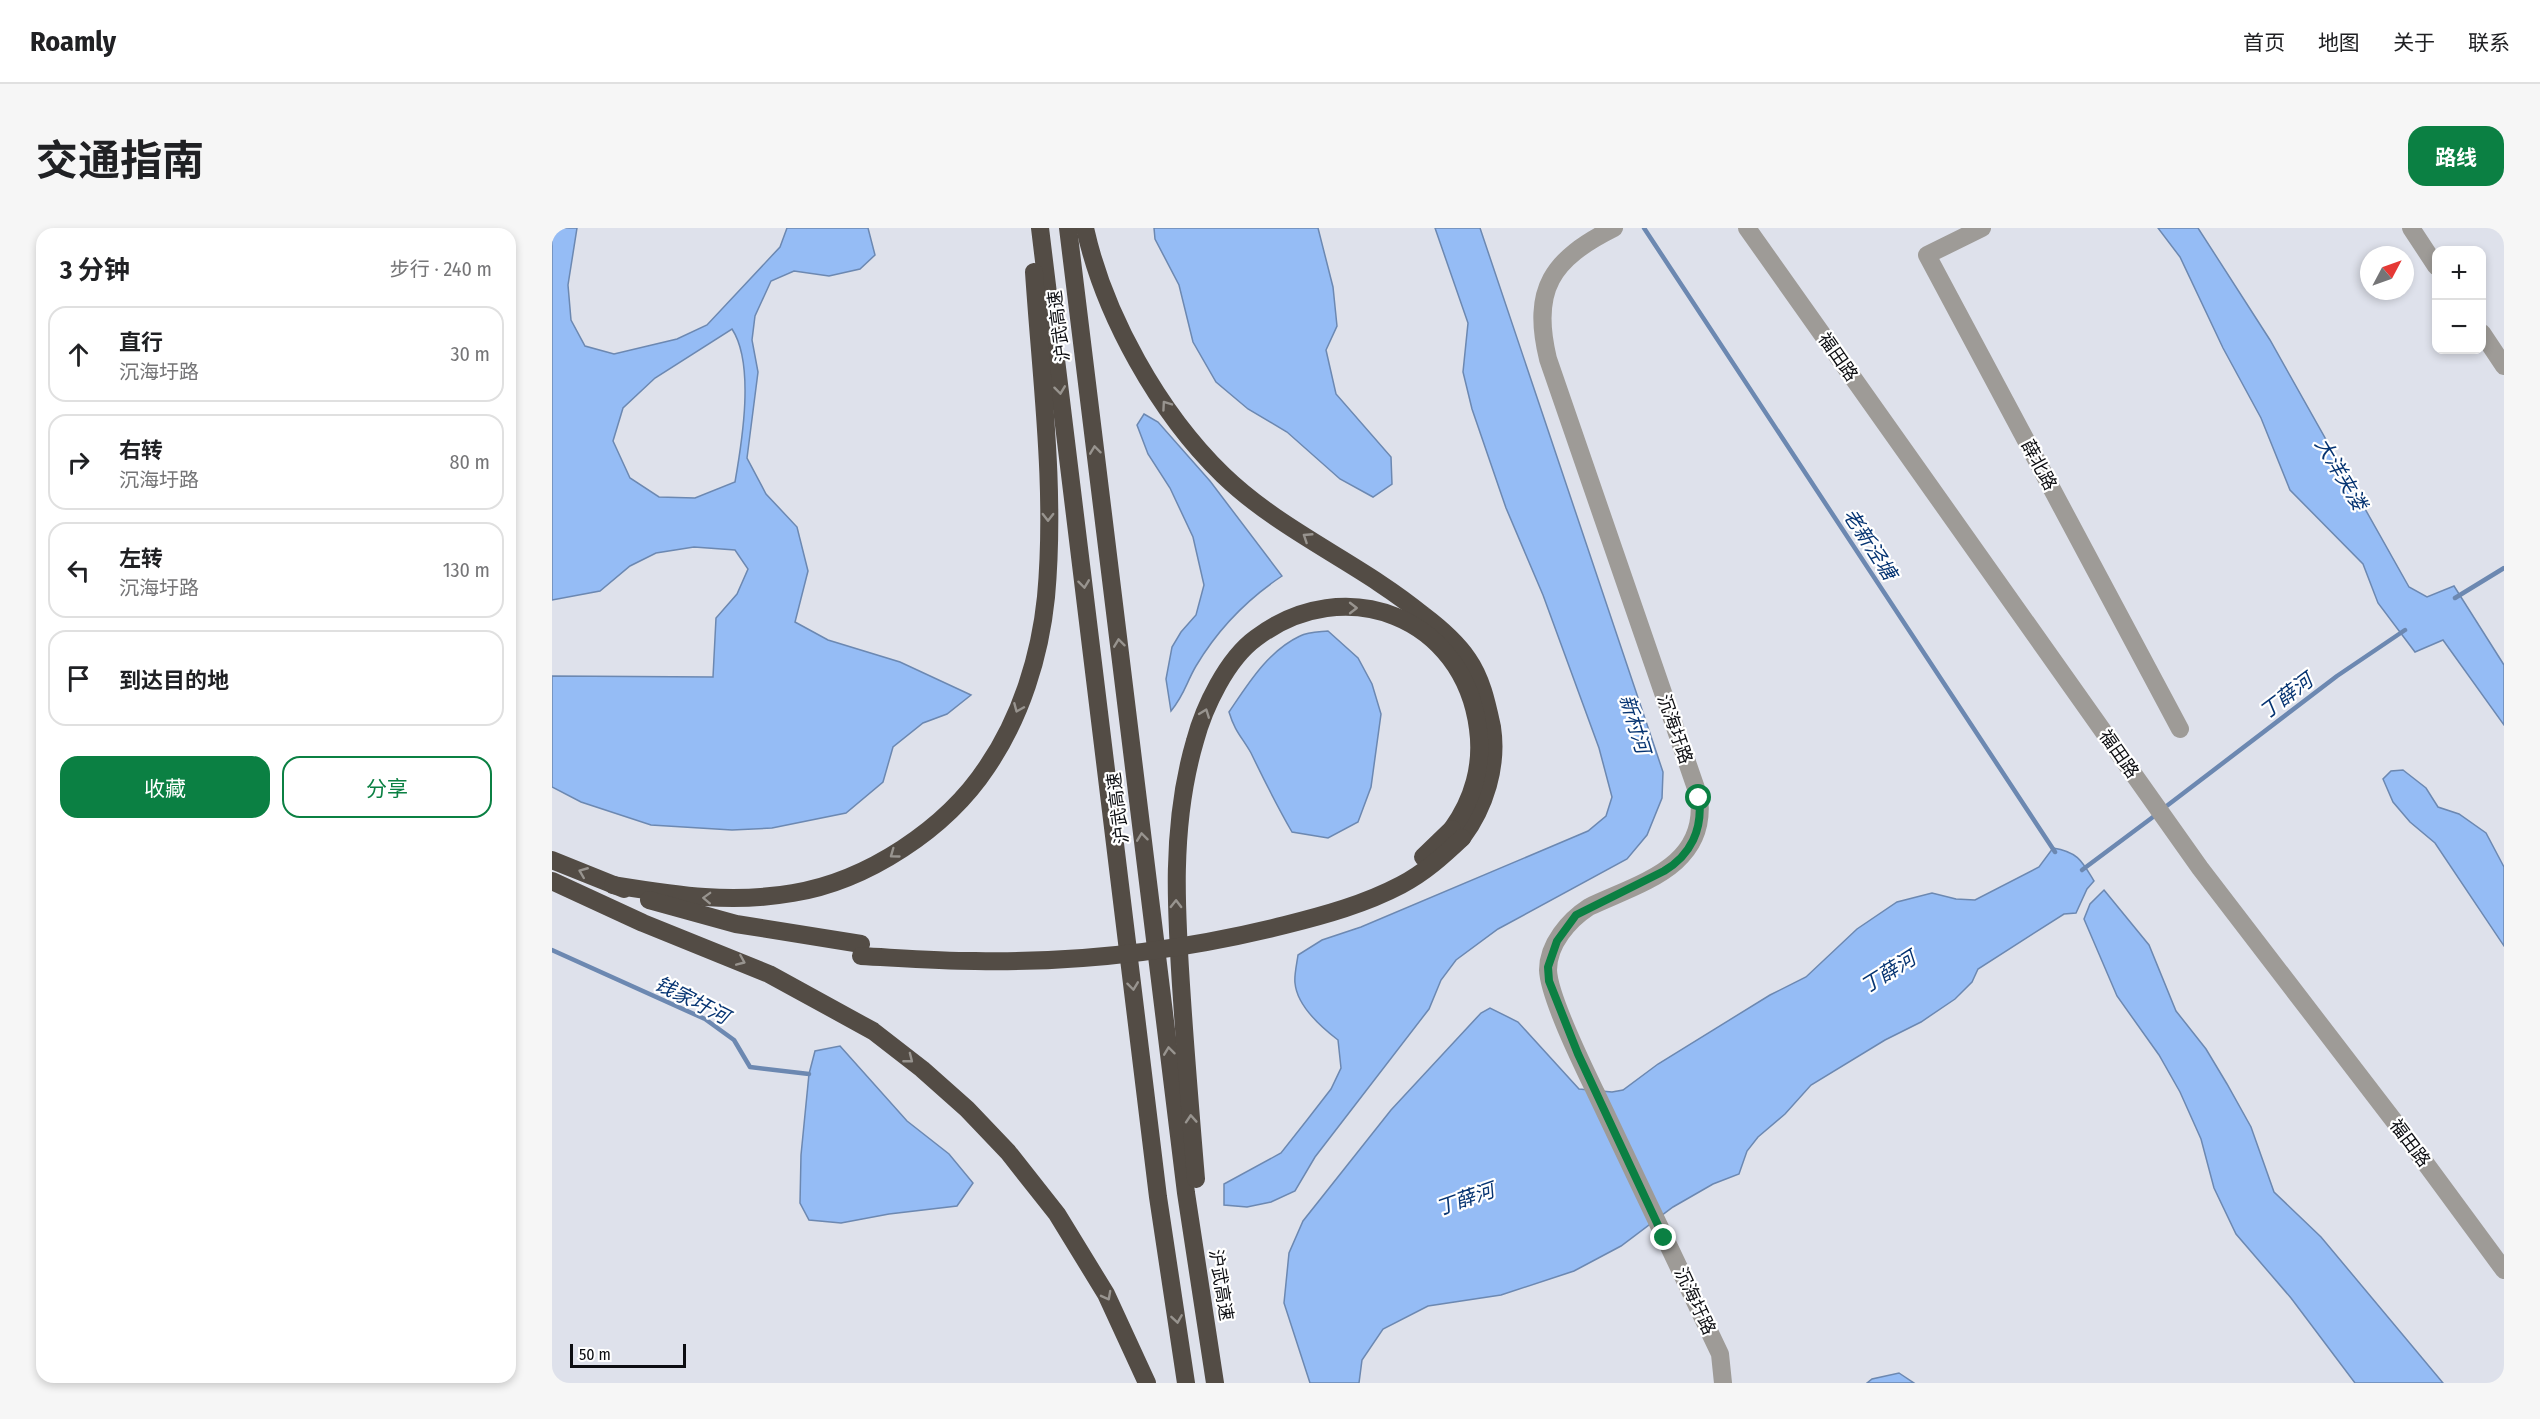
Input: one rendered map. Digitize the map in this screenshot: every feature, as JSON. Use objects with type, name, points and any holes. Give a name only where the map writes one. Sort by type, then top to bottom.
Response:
[{"type":"highway","points":[[613,885],[702,898],[749,898],[795,893],[841,880],[885,861],[923,833],[957,803],[987,767],[1010,727],[1027,685],[1039,641],[1046,597],[1047,465],[1031,228]]},
{"type":"highway","name":"沪武高速","points":[[1040,228],[1158,1197],[1186,1383]]},
{"type":"highway","name":"沪武高速","points":[[1068,228],[1186,1192],[1215,1383]]},
{"type":"highway","points":[[610,906],[647,912],[736,935],[861,950],[974,950],[1091,945],[1169,936],[1248,922],[1358,891],[1397,875],[1430,851],[1469,828],[1488,789],[1494,743],[1486,698],[1468,659],[1438,627],[1410,603],[1264,509],[1223,475],[1186,433],[1155,389],[1127,340],[1106,292],[1085,228]]},
{"type":"highway","points":[[1209,1345],[1175,912],[1179,818],[1195,741],[1208,704],[1227,669],[1254,639],[1289,618],[1327,608],[1365,608],[1399,617],[1431,637],[1457,667],[1475,704],[1480,746],[1475,786],[1457,834]]},
{"type":"highway","points":[[552,860],[652,901],[736,924],[861,950]]},
{"type":"highway","points":[[552,881],[643,923],[769,974],[873,1031],[922,1069],[967,1109],[1008,1152],[1057,1214],[1106,1294],[1147,1383]]},
{"type":"street","name":"沉海圩路","points":[[1614,228],[1584,244],[1566,257],[1555,272],[1542,305],[1543,337],[1548,359],[1695,786],[1701,812],[1693,843],[1675,865],[1576,915],[1557,941],[1548,967],[1549,981],[1578,1054],[1720,1354],[1724,1383]]},
{"type":"street","name":"福田路","points":[[1747,228],[2170,826],[2502,1263]]},
{"type":"street","name":"薛北路","points":[[1982,228],[1927,255],[2180,729]]},
{"type":"street","points":[[2411,228],[2432,260]]},
{"type":"street","points":[[2486,340],[2504,366]]},
{"type":"water","points":[[552,228],[577,228],[568,285],[571,320],[585,346],[614,354],[677,339],[707,325],[780,247],[787,228],[868,228],[875,255],[860,269],[829,276],[794,271],[771,281],[755,316],[752,340],[758,372],[747,458],[766,494],[797,527],[808,571],[795,622],[828,640],[900,662],[971,695],[947,714],[923,723],[893,747],[883,782],[846,813],[772,828],[732,830],[651,825],[581,802],[552,787],[552,676],[713,677],[716,618],[737,594],[748,569],[735,550],[694,547],[656,553],[630,566],[600,591],[552,600]],"holes":[[[732,329],[739,344],[743,362],[745,404],[735,482],[695,498],[659,497],[630,478],[613,441],[623,408],[655,378]]]},
{"type":"water","points":[[1154,228],[1318,228],[1333,287],[1337,326],[1326,350],[1336,394],[1391,457],[1392,484],[1373,497],[1340,479],[1287,432],[1248,409],[1216,382],[1193,342],[1179,285],[1155,239]]},
{"type":"water","name":"新村河","points":[[1435,228],[1480,228],[1663,772],[1662,798],[1647,835],[1627,859],[1498,929],[1456,960],[1441,980],[1429,1009],[1315,1157],[1295,1191],[1271,1202],[1247,1207],[1224,1205],[1224,1184],[1281,1153],[1331,1089],[1341,1068],[1338,1040],[1324,1029],[1300,1000],[1295,983],[1298,955],[1322,940],[1361,927],[1588,831],[1606,816],[1612,797],[1599,748],[1543,595],[1506,508],[1472,409],[1463,372],[1468,323]]},
{"type":"water","name":"大洋夹溇","points":[[2158,228],[2198,228],[2270,340],[2409,587],[2427,597],[2454,586],[2504,665],[2504,725],[2443,640],[2415,652],[2378,603],[2363,564],[2290,490],[2261,418],[2223,348],[2180,257]]},
{"type":"water","points":[[1144,414],[1158,422],[1210,481],[1282,576],[1256,595],[1223,628],[1196,666],[1171,711],[1166,679],[1172,647],[1196,615],[1204,585],[1193,537],[1170,488],[1148,454],[1137,425]]},
{"type":"water","points":[[1328,631],[1358,658],[1372,684],[1381,714],[1371,787],[1358,822],[1328,838],[1292,832],[1251,753],[1236,730],[1229,712],[1260,669],[1278,650],[1303,635]]},
{"type":"water","points":[[2403,770],[2426,788],[2438,807],[2459,814],[2486,833],[2504,867],[2504,946],[2435,843],[2410,822],[2393,802],[2383,779],[2391,771]]},
{"type":"water","points":[[2053,848],[2068,852],[2078,858],[2094,881],[2087,889],[2076,913],[2064,914],[1978,969],[1972,982],[1955,999],[1921,1022],[1885,1040],[1811,1085],[1785,1114],[1758,1137],[1747,1151],[1739,1174],[1713,1184],[1673,1207],[1621,1246],[1574,1271],[1501,1295],[1428,1306],[1383,1329],[1362,1360],[1359,1383],[1310,1383],[1284,1303],[1289,1253],[1303,1221],[1391,1110],[1481,1013],[1490,1008],[1518,1022],[1579,1089],[1612,1092],[1623,1090],[1658,1064],[1770,995],[1806,977],[1857,929],[1897,902],[1932,893],[1956,899],[1975,900],[2039,867]]},
{"type":"water","points":[[2104,890],[2149,945],[2176,1011],[2206,1049],[2251,1127],[2274,1192],[2321,1237],[2443,1383],[2355,1383],[2291,1298],[2236,1234],[2214,1188],[2201,1139],[2180,1092],[2159,1055],[2117,996],[2084,919],[2090,904]]},
{"type":"water","points":[[840,1046],[907,1121],[949,1154],[973,1183],[957,1206],[889,1214],[841,1223],[809,1220],[800,1203],[801,1155],[809,1074],[815,1051]]},
{"type":"water","points":[[1899,1373],[1914,1383],[1867,1383],[1872,1379]]},
{"type":"waterway","name":"老新泾塘","points":[[1644,228],[2055,852]]},
{"type":"waterway","name":"丁薛河","points":[[2455,598],[2504,568]]},
{"type":"waterway","name":"丁薛河","points":[[2164,808],[2337,676],[2405,630]]},
{"type":"waterway","name":"丁薛河","points":[[2082,870],[2157,814]]},
{"type":"waterway","name":"钱家圩河","points":[[552,950],[705,1019],[734,1040],[750,1067],[809,1074]]},
{"type":"route","points":[[1664,1238],[1578,1054],[1549,981],[1548,967],[1557,941],[1576,915],[1675,865],[1684,855],[1693,843],[1698,829],[1701,812],[1699,798]]}]
